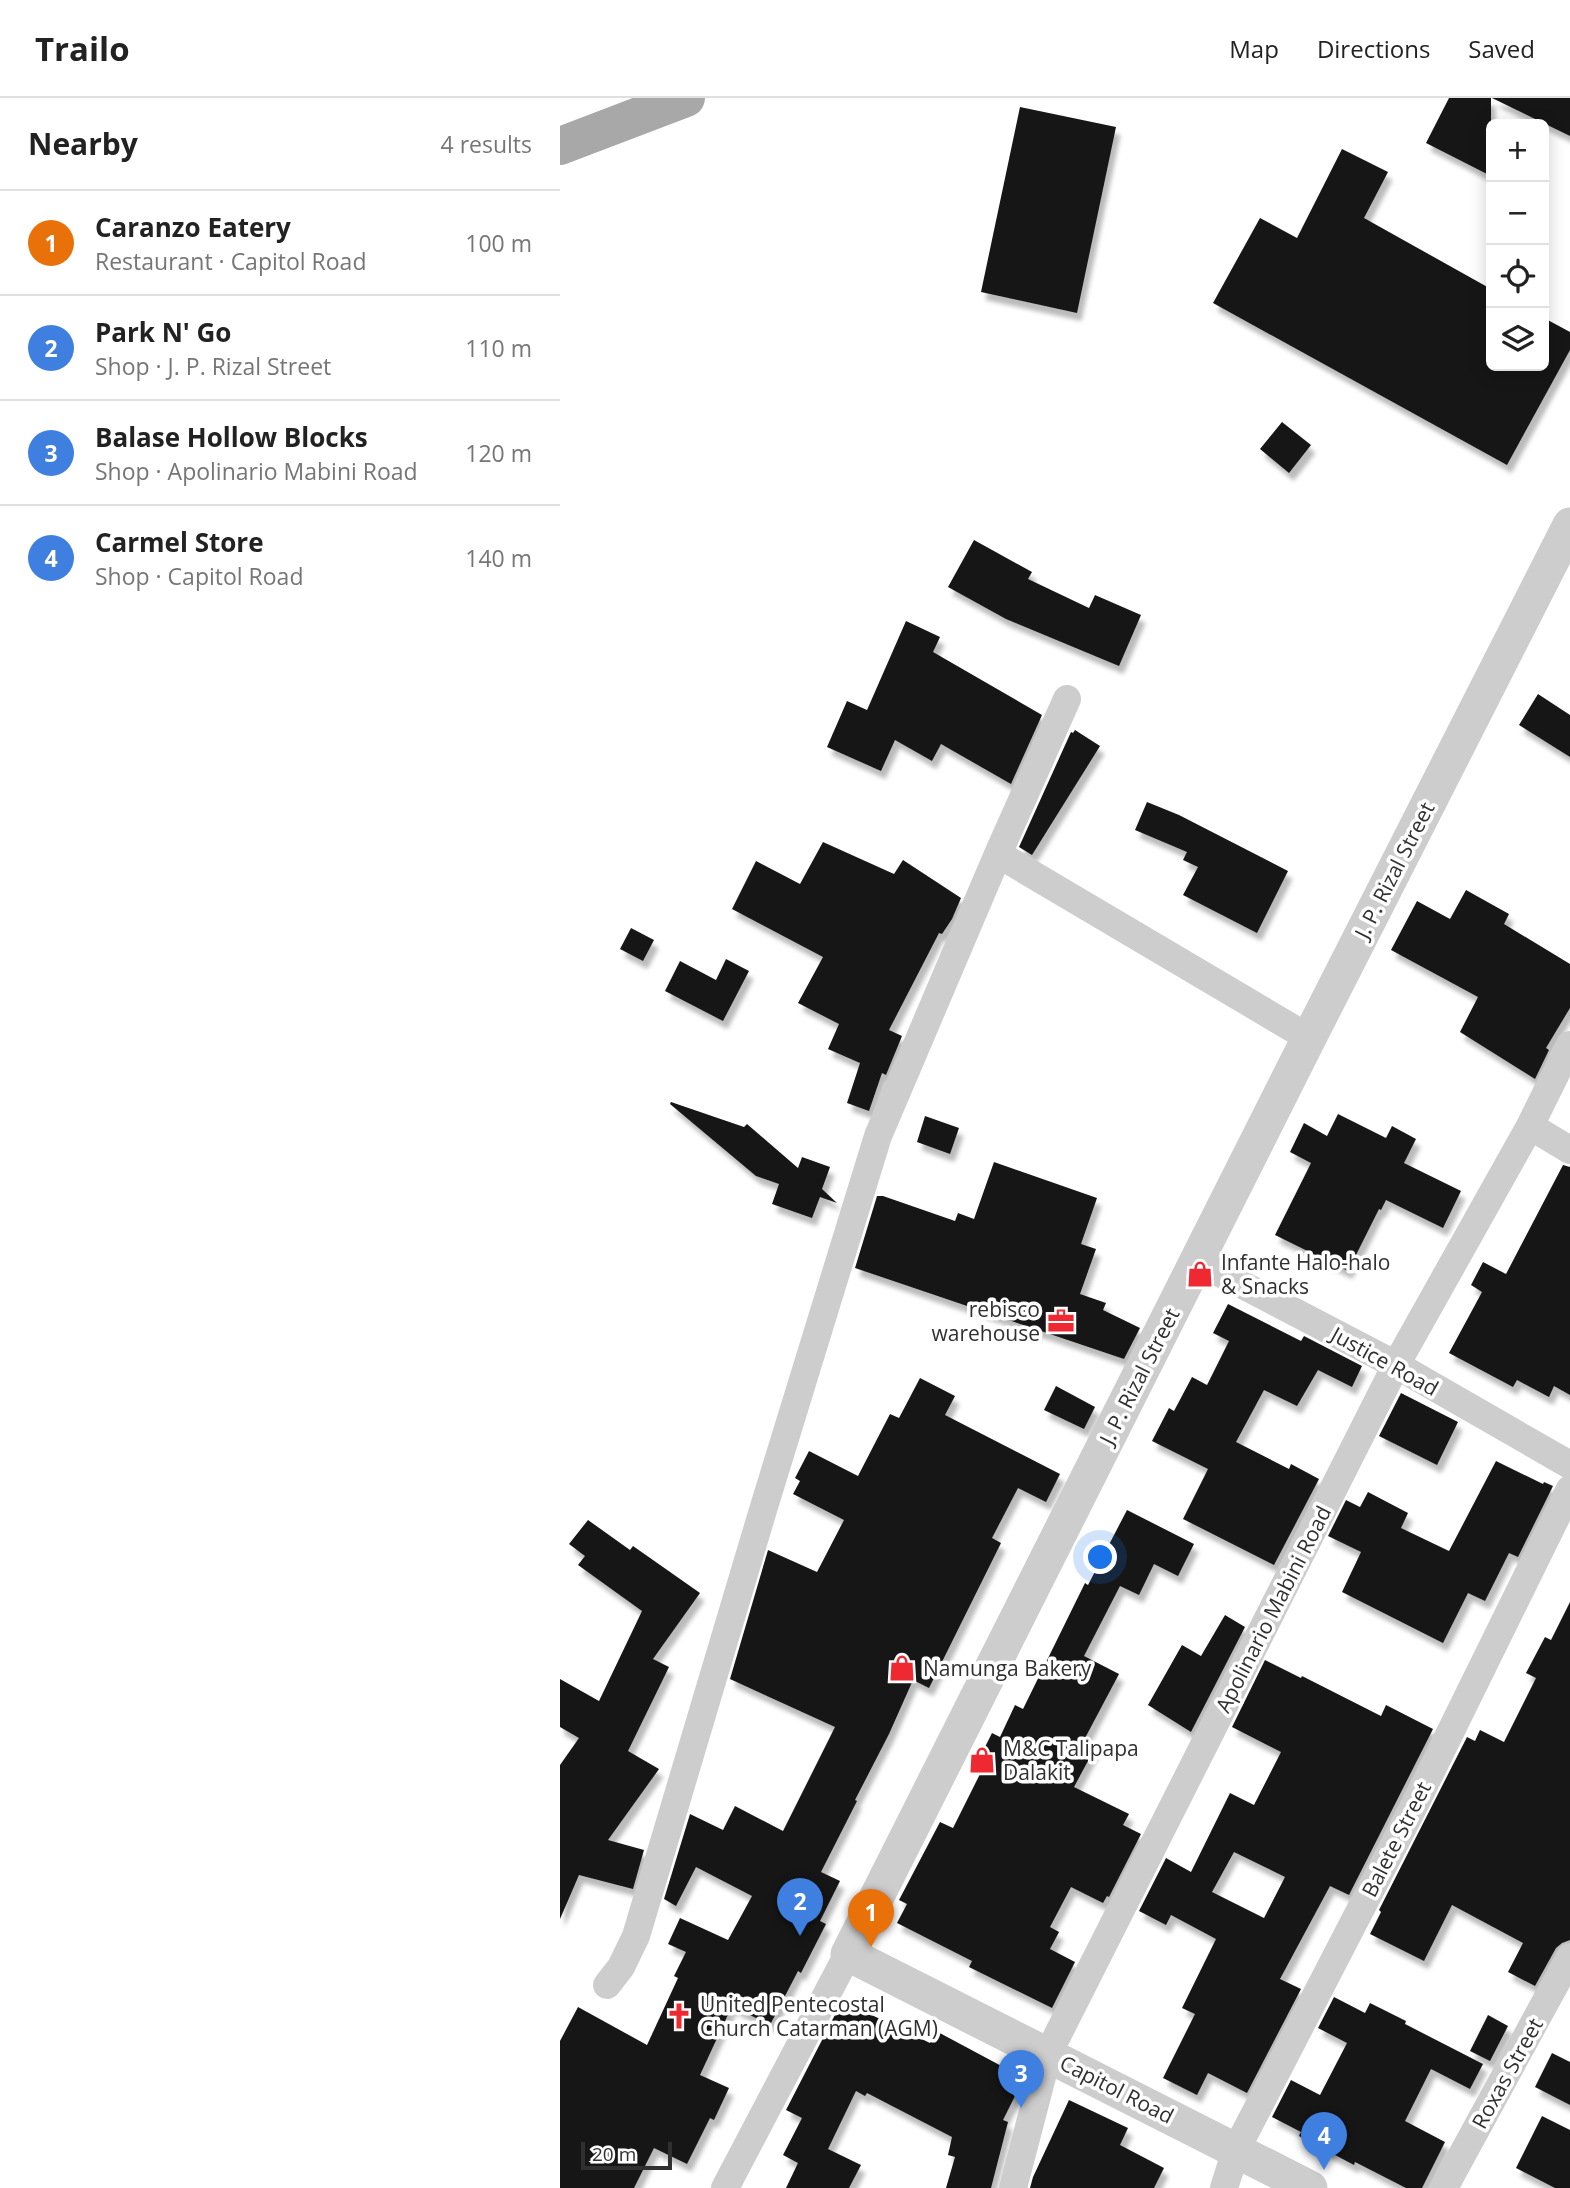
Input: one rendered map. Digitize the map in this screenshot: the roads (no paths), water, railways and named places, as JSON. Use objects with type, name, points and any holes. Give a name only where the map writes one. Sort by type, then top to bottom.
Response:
[{"type":"main road","points":[[560,146],[686,98]]},
{"type":"street","name":"J. P. Rizal Street","points":[[725,2188],[848,1954],[1570,525]]},
{"type":"street","points":[[607,1984],[621,1967],[636,1936],[878,1136],[1066,699]]},
{"type":"street","points":[[998,853],[1309,1038]]},
{"type":"street","name":"Apolinario Mabini Road","points":[[1013,2188],[1048,2054],[1396,1366],[1530,1126],[1570,1045]]},
{"type":"street","points":[[1530,1126],[1570,1150]]},
{"type":"street","name":"Justice Road","points":[[1197,1261],[1396,1366],[1570,1465]]},
{"type":"street","name":"Balete Street","points":[[1224,2188],[1236,2150],[1414,1805],[1570,1489]]},
{"type":"street","name":"Capitol Road","points":[[848,1954],[1310,2188]]},
{"type":"street","name":"Roxas Street","points":[[1444,2188],[1570,1957]]},
{"type":"place","name":"Infante Halo-halo & Snacks","points":[[1200,1274]]},
{"type":"place","name":"rebisco warehouse","points":[[1061,1321]]},
{"type":"place","name":"Namunga Bakery","points":[[902,1668]]},
{"type":"place","name":"M&C Talipapa Dalakit","points":[[982,1760]]},
{"type":"place","name":"Park N' Go","points":[[800,1936]]},
{"type":"place","name":"Caranzo Eatery","points":[[871,1947]]},
{"type":"place","name":"United Pentecostal Church Catarman (AGM)","points":[[679,2016]]},
{"type":"place","name":"Balase Hollow Blocks","points":[[1021,2108]]},
{"type":"place","name":"Carmel Store","points":[[1324,2170]]}]
